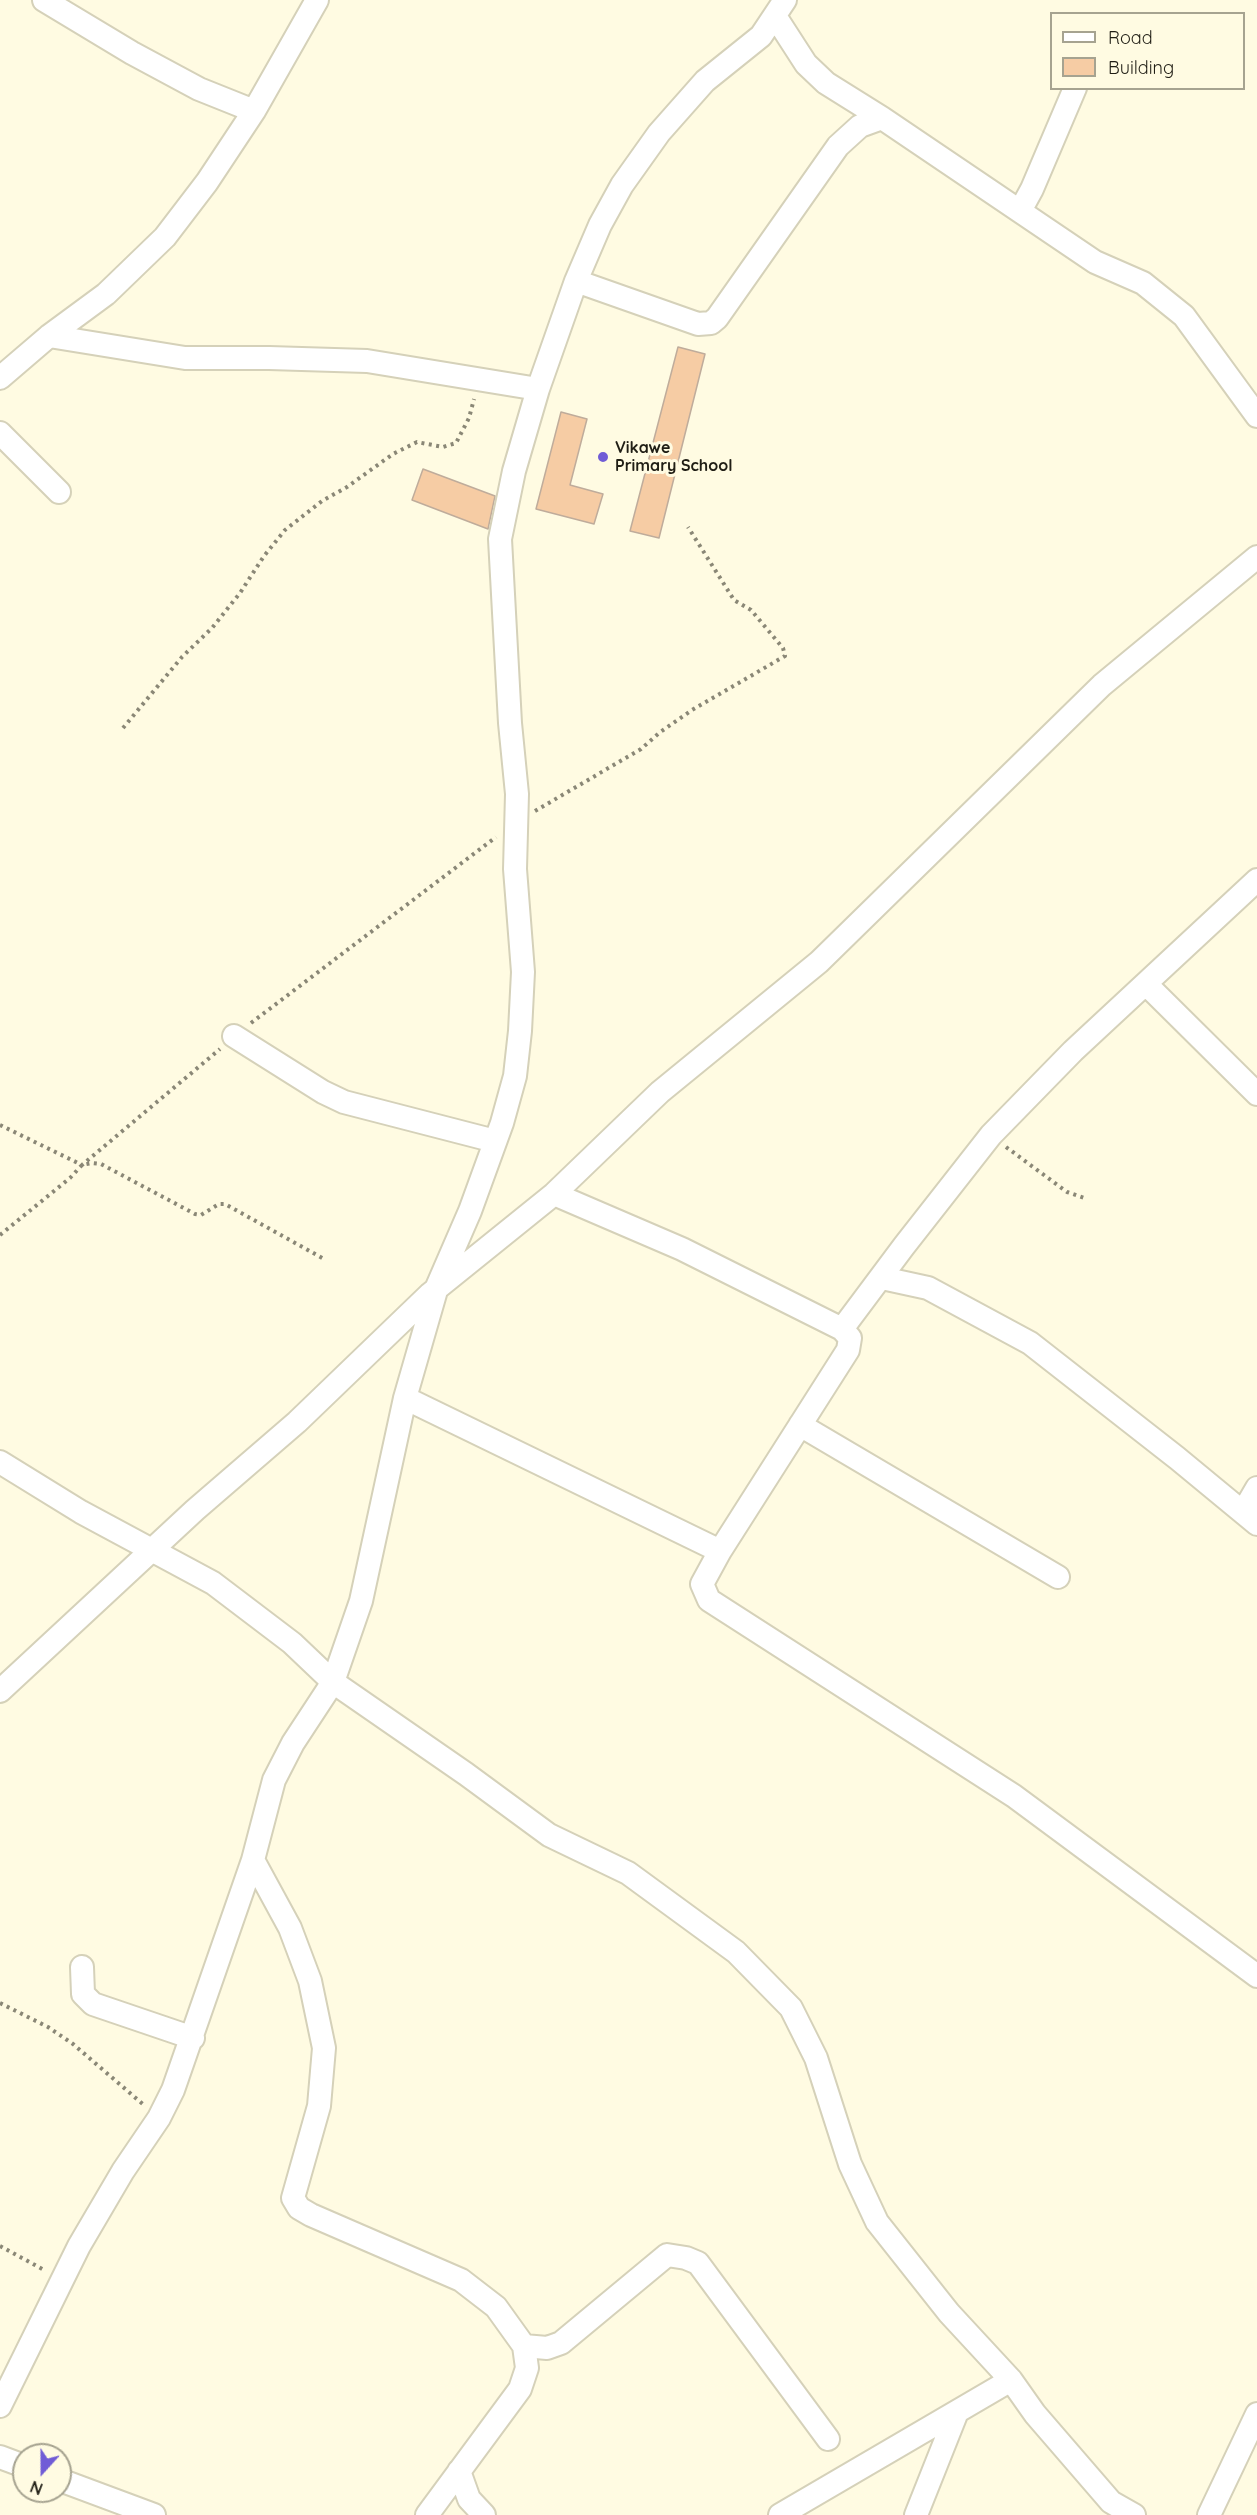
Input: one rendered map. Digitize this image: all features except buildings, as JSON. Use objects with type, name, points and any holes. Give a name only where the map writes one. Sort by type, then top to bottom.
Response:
[{"type":"street","points":[[44,0],[132,53],[199,89],[254,111]]},
{"type":"street","points":[[0,378],[49,336],[106,294],[165,237],[207,182],[254,111],[317,0]]},
{"type":"street","points":[[780,8],[806,64],[826,83],[882,118],[1095,262],[1143,284],[1184,316],[1257,416]]},
{"type":"street","points":[[0,2406],[62,2279],[103,2205],[159,2118],[173,2090],[193,2038],[253,1860],[274,1779],[293,1743],[333,1682],[366,1581],[405,1398],[437,1287],[470,1211],[515,1076],[523,972],[515,869],[517,795],[510,723],[500,538],[514,471],[538,389],[576,281],[600,225],[622,185],[659,133],[705,81],[761,36],[780,8]]},
{"type":"street","points":[[1020,211],[1040,172],[1074,90]]},
{"type":"street","points":[[576,281],[698,324],[711,323],[717,318],[837,146],[860,126],[882,118]]},
{"type":"street","points":[[49,336],[185,358],[269,358],[367,362],[538,389]]},
{"type":"street","points":[[0,433],[59,492]]},
{"type":"street","points":[[0,1691],[153,1549],[297,1422],[437,1287],[554,1194],[660,1092],[819,962],[1102,685],[1257,557]]},
{"type":"street","points":[[842,1329],[991,1135],[1073,1051],[1257,880]]},
{"type":"street","points":[[1146,984],[1257,1094]]},
{"type":"street","points":[[234,1036],[323,1092],[344,1102],[495,1141]]},
{"type":"street","points":[[554,1194],[682,1249],[842,1329],[850,1338],[848,1350],[720,1551],[702,1584],[709,1600],[1014,1796],[1257,1976]]},
{"type":"street","points":[[882,1278],[928,1288],[1030,1343],[1250,1518],[1257,1488]]},
{"type":"street","points":[[405,1398],[720,1551]]},
{"type":"street","points":[[800,1425],[1058,1577]]},
{"type":"street","points":[[0,1462],[81,1512],[153,1549],[233,1596],[292,1643],[333,1682],[466,1774],[549,1835],[628,1873],[736,1952],[791,2008],[816,2058],[850,2164],[877,2222],[949,2313],[1011,2380],[1035,2414],[1111,2502],[1134,2515]]},
{"type":"street","points":[[253,1860],[290,1928],[306,1970],[324,2048],[319,2106],[293,2198],[299,2208],[311,2215],[461,2280],[496,2307],[524,2346],[527,2368],[519,2389],[427,2515]]},
{"type":"street","points":[[82,1967],[83,1994],[93,2004],[193,2038]]},
{"type":"street","points":[[524,2346],[547,2348],[561,2343],[667,2255],[686,2258],[698,2263],[828,2439]]},
{"type":"street","points":[[780,2515],[1011,2380]]},
{"type":"street","points":[[916,2515],[957,2412]]},
{"type":"street","points":[[1209,2515],[1257,2414]]},
{"type":"street","points":[[459,2471],[469,2499],[484,2515]]},
{"type":"street","points":[[72,2484],[154,2515]]},
{"type":"path","points":[[123,728],[182,657],[212,628],[285,530],[322,501],[347,487],[393,454],[417,442],[443,447],[456,443],[469,418],[478,380]]},
{"type":"path","points":[[0,1235],[70,1178],[82,1165],[234,1036],[516,822],[641,749],[692,710],[785,656],[783,648],[751,610],[734,600],[688,527]]},
{"type":"path","points":[[0,1125],[82,1165],[101,1164],[195,1214],[201,1215],[219,1204],[225,1204],[324,1259]]},
{"type":"path","points":[[991,1135],[1043,1176],[1067,1192],[1087,1199]]},
{"type":"path","points":[[0,2003],[48,2027],[73,2044],[159,2118]]},
{"type":"path","points":[[0,2246],[62,2279]]},
{"type":"place","name":"Vikawe Primary School","points":[[603,457]]}]
